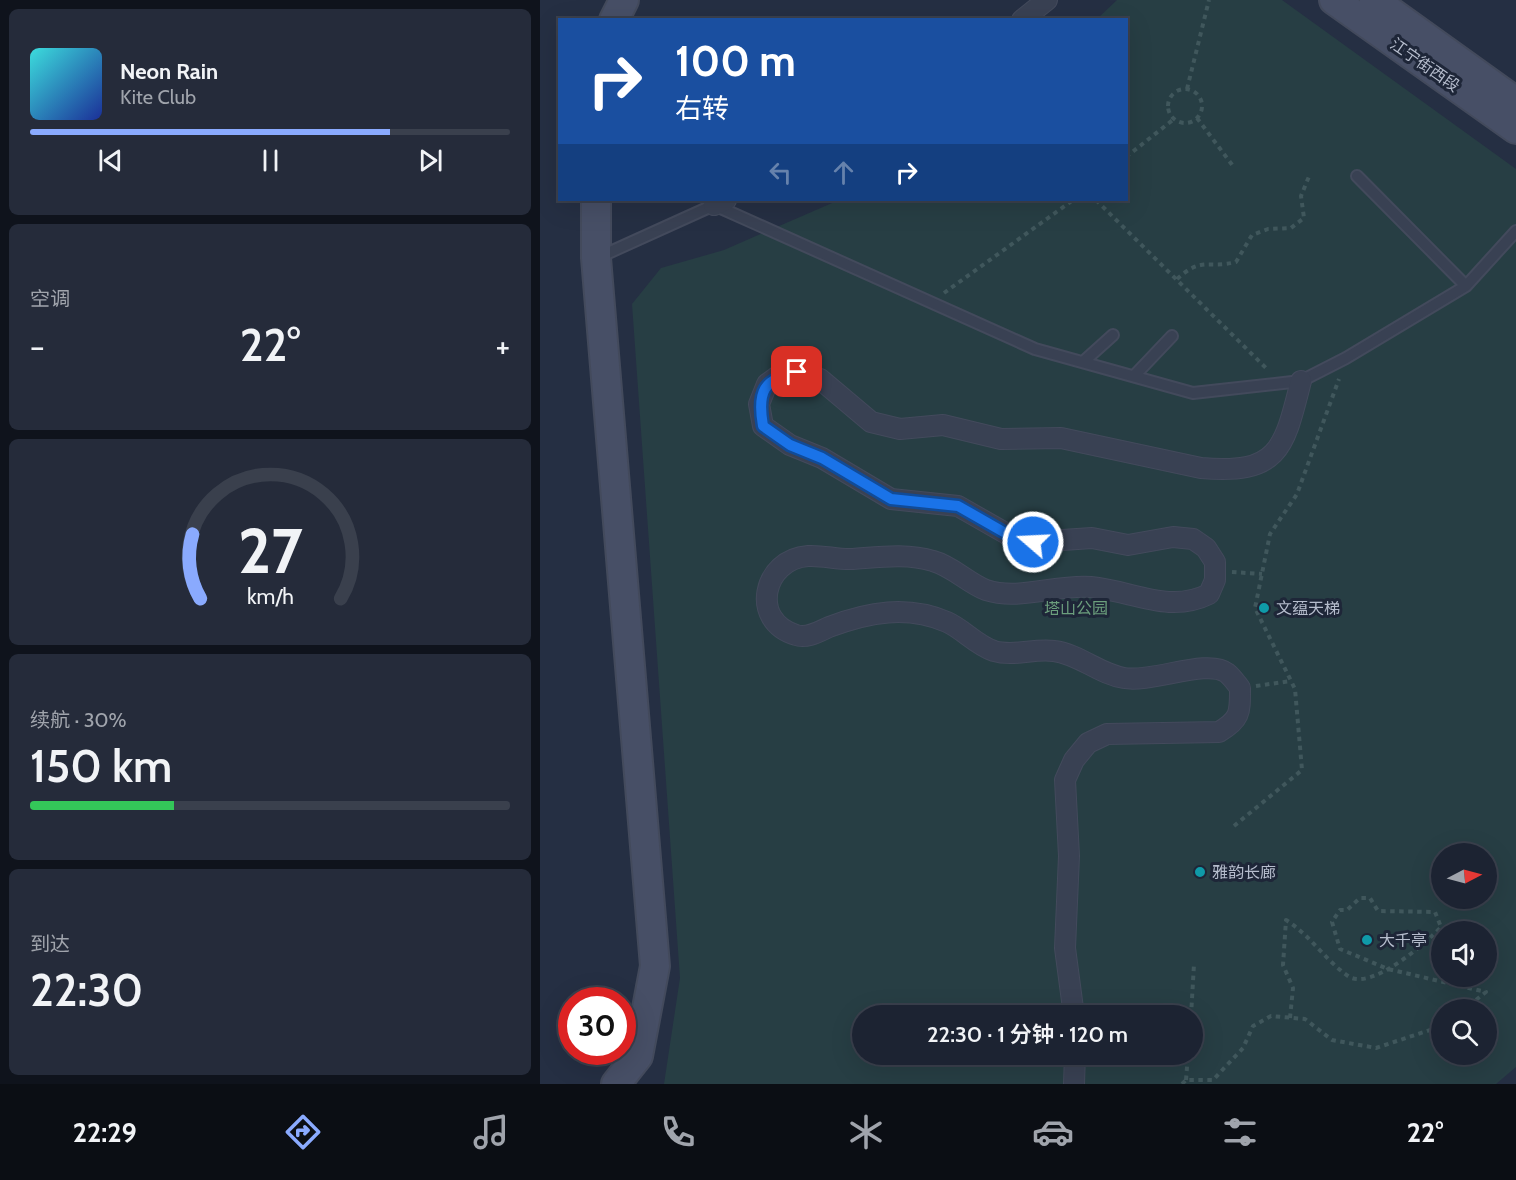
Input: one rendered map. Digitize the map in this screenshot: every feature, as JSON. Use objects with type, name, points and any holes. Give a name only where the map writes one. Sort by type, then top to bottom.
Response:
[{"type":"main road","points":[[615,18],[624,0]]},
{"type":"main road","name":"江宁街西段","points":[[1334,0],[1516,129]]},
{"type":"main road","name":"江宁街西段","points":[[1374,0],[1516,102]]},
{"type":"main road","points":[[596,201],[596,258],[655,966],[638,1056],[616,1084]]},
{"type":"street","points":[[1024,18],[1047,0]]},
{"type":"street","points":[[1073,1005],[1065,948],[1068,856],[1065,780],[1074,760],[1088,743],[1107,734],[1219,732],[1231,725],[1240,713],[1240,688],[1226,671],[1205,667],[1156,678],[1125,679],[1100,671],[1056,651],[1034,650],[1016,654],[994,651],[948,622],[906,610],[861,616],[815,634],[797,636],[778,625],[768,610],[766,595],[770,580],[785,564],[807,556],[844,559],[898,556],[934,561],[985,590],[1011,595],[1090,587],[1178,604],[1194,602],[1209,594],[1215,580],[1215,562],[1206,548],[1193,539],[1173,537],[1128,545],[1092,538],[1033,542],[1014,538],[958,506],[891,499],[822,458],[790,445],[763,426],[759,404],[767,384],[778,376],[797,372],[820,379],[871,422],[900,429],[943,425],[1001,439],[1060,438],[1201,468],[1224,470],[1248,468],[1265,460],[1279,447],[1292,419],[1301,381]]},
{"type":"street","points":[[1074,1084],[1075,1065]]},
{"type":"lane","points":[[1357,176],[1466,286]]},
{"type":"lane","points":[[596,258],[720,202],[1035,349],[1193,393],[1301,381],[1346,358],[1466,286],[1516,231]]},
{"type":"lane","points":[[1083,362],[1113,334]]},
{"type":"lane","points":[[1134,376],[1172,336]]},
{"type":"path","points":[[1187,89],[1209,0]]},
{"type":"path","points":[[1187,89],[1200,98],[1202,109],[1197,118],[1185,123],[1174,119],[1169,109],[1170,99],[1177,91],[1187,89]]},
{"type":"path","points":[[1197,118],[1233,166]]},
{"type":"path","points":[[1128,156],[1174,119]]},
{"type":"path","points":[[1178,279],[1188,269],[1203,263],[1224,265],[1236,262],[1252,235],[1268,229],[1291,228],[1304,218],[1301,196],[1310,174]]},
{"type":"path","points":[[931,302],[1072,201]]},
{"type":"path","points":[[1097,201],[1281,383]]},
{"type":"path","points":[[1234,826],[1302,770],[1295,689],[1255,608],[1270,534],[1297,494],[1346,358]]},
{"type":"path","points":[[1215,572],[1262,574]]},
{"type":"path","points":[[1240,688],[1291,681]]},
{"type":"path","points":[[1290,1018],[1293,988],[1283,965],[1286,920],[1300,929],[1349,977],[1360,980],[1388,969],[1424,946],[1442,927],[1435,912],[1378,911],[1370,898],[1360,898],[1347,910],[1340,910],[1332,922],[1340,949],[1388,969],[1486,992],[1477,999]]},
{"type":"path","points":[[1192,1005],[1194,964]]},
{"type":"path","points":[[1186,1065],[1184,1082],[1213,1080],[1243,1048],[1253,1026],[1271,1016],[1305,1018],[1332,1040],[1376,1048],[1431,1030]]},
{"type":"green space","name":"塔山公园","points":[[1117,0],[1282,0],[1516,169],[1516,1067],[1496,1084],[664,1084],[680,978],[632,304],[661,268],[724,250],[837,201],[1128,201],[1128,18],[1098,18]]},
{"type":"place","name":"文蕴天梯","points":[[1264,608]]},
{"type":"place","name":"雅韵长廊","points":[[1200,872]]},
{"type":"place","name":"大千亭","points":[[1367,940]]},
{"type":"route","points":[[797,372],[778,376],[767,384],[759,404],[763,426],[790,445],[822,458],[891,499],[958,506],[1014,538],[1033,542]]}]
